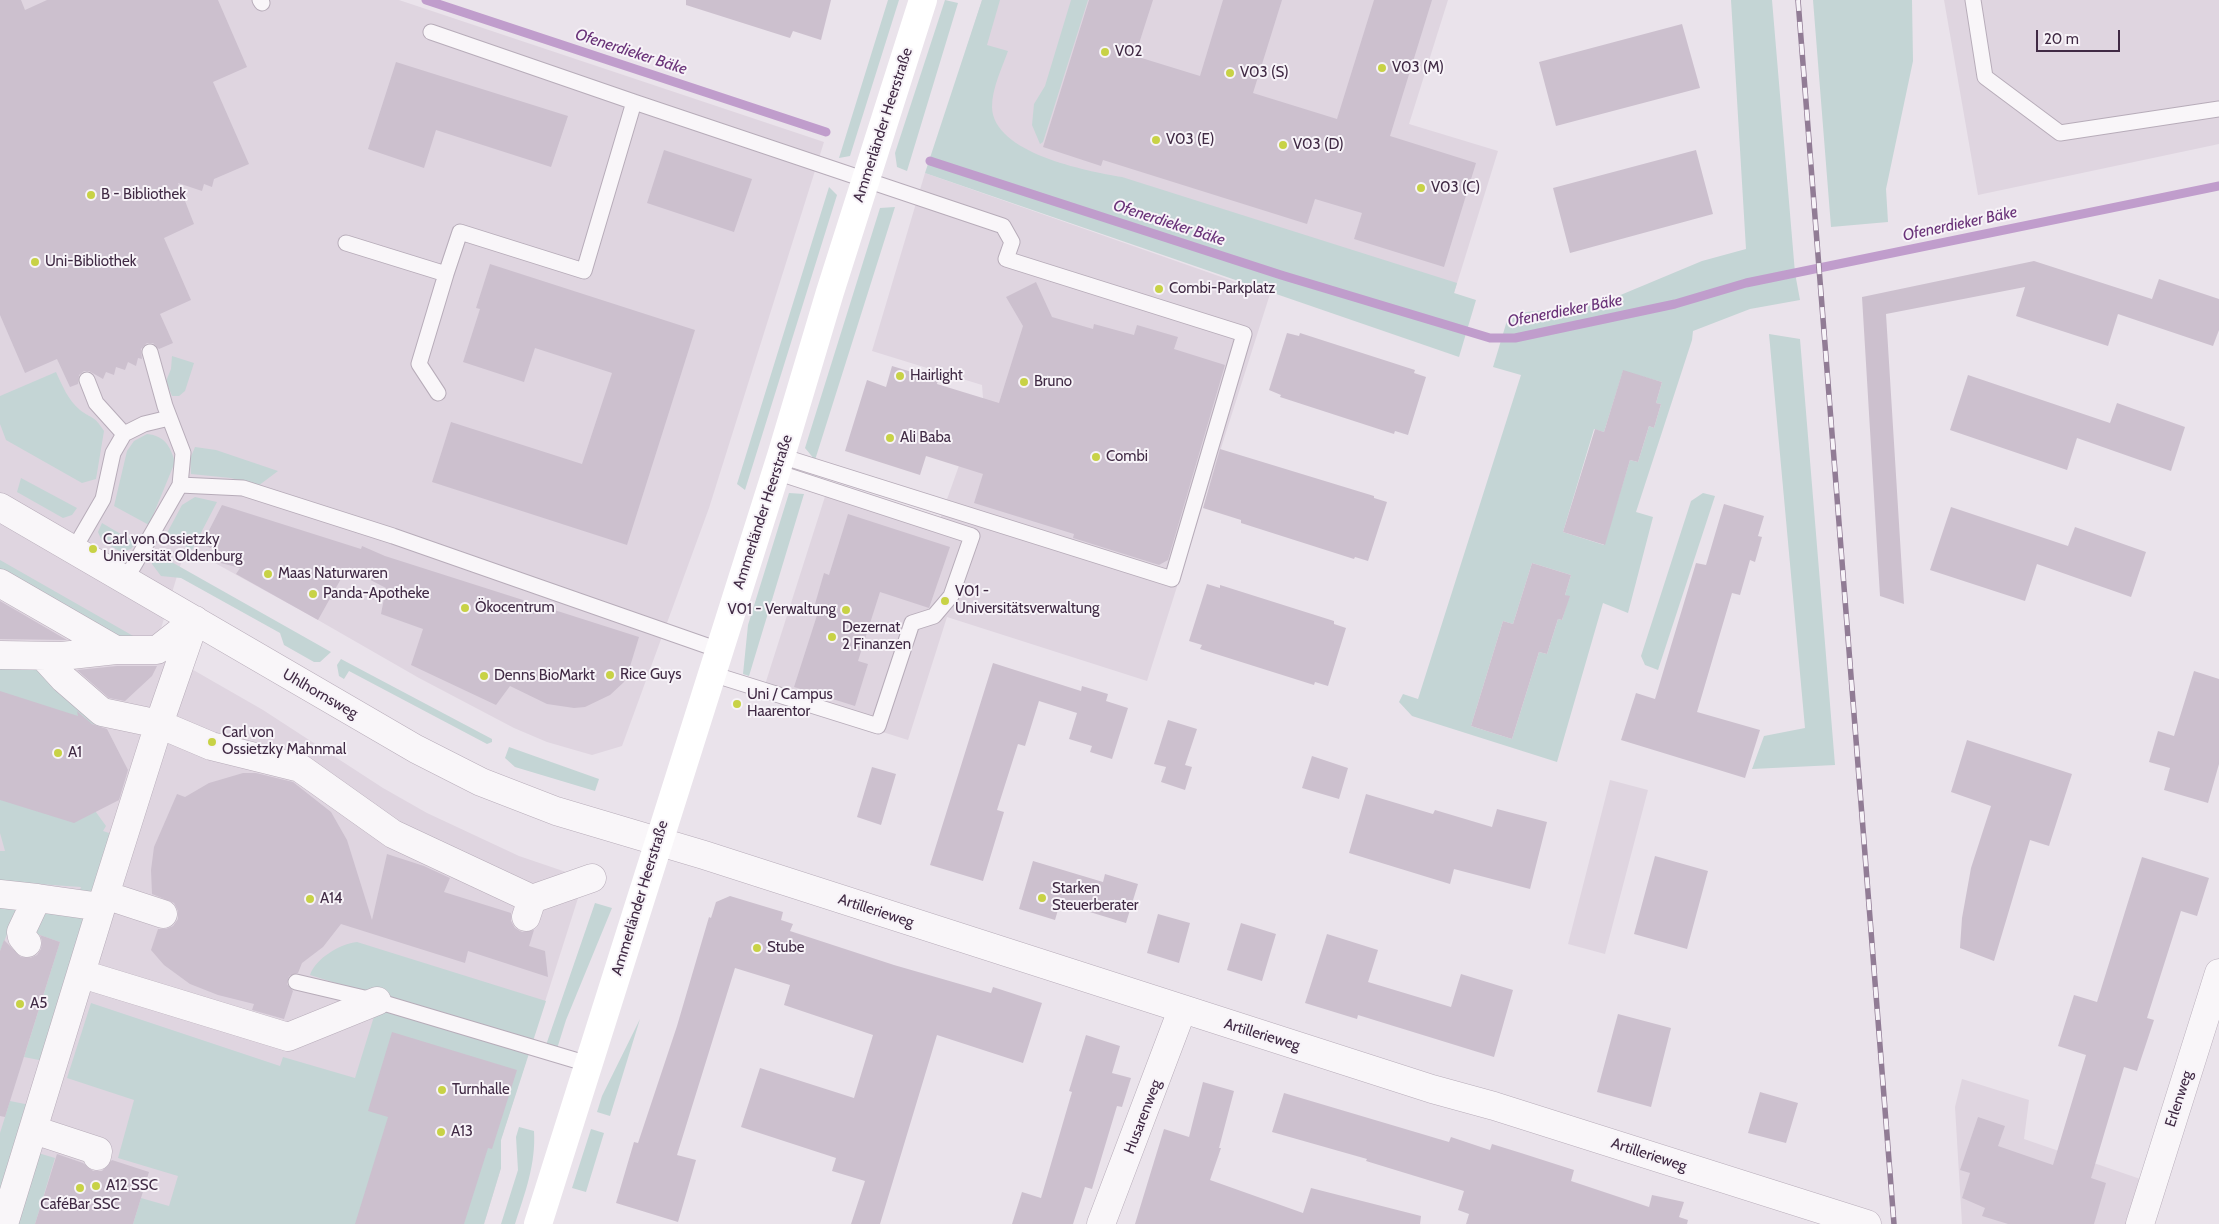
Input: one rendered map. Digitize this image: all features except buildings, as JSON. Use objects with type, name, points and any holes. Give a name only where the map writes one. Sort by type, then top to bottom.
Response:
[{"type":"street","name":"Ammerländer Heerstraße","points":[[538,1224],[779,464],[923,0]]},
{"type":"street","name":"Uhlhornsweg","points":[[0,507],[416,749],[481,782],[556,811],[658,842]]},
{"type":"street","points":[[0,583],[116,650]]},
{"type":"street","points":[[0,655],[62,656],[116,650],[157,650],[195,620]]},
{"type":"street","points":[[4,1224],[103,901],[159,724],[195,620]]},
{"type":"street","points":[[42,656],[64,679],[102,712],[159,724],[211,746],[300,768],[393,834],[529,908],[592,878]]},
{"type":"street","name":"Artillerieweg","points":[[658,842],[1182,1010],[1867,1224]]},
{"type":"street","points":[[0,894],[103,901],[163,914]]},
{"type":"street","points":[[27,943],[22,937],[21,932],[37,898]]},
{"type":"street","points":[[82,974],[288,1036],[377,1001]]},
{"type":"street","name":"Erlenweg","points":[[2140,1224],[2219,974]]},
{"type":"street","name":"Husarenweg","points":[[1101,1224],[1182,1010]]},
{"type":"street","points":[[34,1130],[98,1151],[97,1156]]},
{"type":"lane","points":[[1973,0],[1985,76],[2060,133],[2219,108]]},
{"type":"lane","points":[[431,32],[1004,226],[1012,242],[1006,259],[1244,334],[1172,579],[779,464]]},
{"type":"lane","points":[[438,393],[419,364],[460,232],[584,272],[634,102]]},
{"type":"lane","points":[[346,243],[446,274]]},
{"type":"lane","points":[[126,580],[180,485],[183,453],[169,418],[150,352]]},
{"type":"lane","points":[[87,380],[96,403],[124,434]]},
{"type":"lane","points":[[74,549],[104,499],[113,453],[124,434],[144,424],[169,418]]},
{"type":"lane","points":[[180,485],[243,488],[393,536],[878,726],[912,623],[934,616],[951,596],[972,536],[779,464]]},
{"type":"lane","points":[[296,982],[377,1001],[588,1064]]},
{"type":"shaded area","points":[[0,0],[399,0],[824,142],[709,508],[622,746],[592,755],[547,742],[514,728],[419,678],[186,547],[155,648],[263,710],[383,788],[427,813],[519,856],[569,873],[579,895],[501,1140],[501,1168],[484,1224],[0,1224]]},
{"type":"shaded area","points":[[888,0],[899,0],[850,156],[839,158]]},
{"type":"shaded area","points":[[945,0],[958,3],[907,171],[897,167],[895,153]]},
{"type":"shaded area","points":[[982,0],[1448,0],[1409,124],[1498,151],[1454,293],[941,128]]},
{"type":"shaded area","points":[[982,0],[1000,0],[987,45],[1008,51],[995,85],[992,100],[996,123],[1008,136],[1024,148],[1065,164],[1122,177],[1457,283],[1454,293],[1476,300],[1459,357],[925,173]]},
{"type":"shaded area","points":[[1071,0],[1088,0],[1043,142],[1040,144],[1032,125],[1034,104],[1045,86]]},
{"type":"shaded area","points":[[1731,0],[1772,0],[1795,273],[1800,300],[1750,309],[1693,331],[1692,340],[1636,512],[1653,517],[1628,613],[1603,603],[1557,762],[1412,716],[1399,702],[1403,694],[1418,699],[1521,375],[1493,367],[1509,314],[1599,304],[1702,261],[1746,249]],"holes":[[[1623,371],[1662,382],[1656,403],[1661,404],[1654,428],[1649,426],[1638,462],[1630,460],[1604,545],[1563,532],[1594,429],[1604,432]],[[1532,563],[1571,575],[1565,595],[1569,597],[1562,620],[1558,619],[1547,654],[1539,652],[1512,739],[1471,726],[1503,621],[1513,624]]]},
{"type":"shaded area","points":[[1813,0],[1912,0],[1913,61],[1886,189],[1888,222],[1831,227]]},
{"type":"shaded area","points":[[1944,0],[2219,0],[2219,144],[1978,195]]},
{"type":"shaded area","points":[[925,173],[1270,294],[1147,681],[947,617],[908,740],[762,694],[829,484],[940,519],[983,398],[982,385],[872,351]]},
{"type":"shaded area","points":[[829,187],[837,195],[745,490],[737,484]]},
{"type":"shaded area","points":[[895,207],[815,460],[805,448],[880,208]]},
{"type":"shaded area","points":[[1769,334],[1800,339],[1835,765],[1752,769],[1764,736],[1805,728]]},
{"type":"shaded area","points":[[172,356],[194,363],[185,391],[179,396],[172,396],[166,381],[171,369]]},
{"type":"shaded area","points":[[56,372],[72,402],[95,420],[104,431],[96,479],[82,483],[6,440],[0,424],[0,396]]},
{"type":"shaded area","points":[[147,434],[158,437],[166,443],[175,462],[149,525],[114,506],[127,451],[134,441]]},
{"type":"shaded area","points":[[195,447],[216,450],[278,471],[258,486],[231,478],[191,474],[190,459]]},
{"type":"shaded area","points":[[21,478],[77,508],[72,515],[63,518],[17,492]]},
{"type":"shaded area","points":[[789,493],[804,494],[749,676],[743,674],[748,625]]},
{"type":"shaded area","points":[[1703,493],[1715,496],[1658,670],[1645,665],[1641,656],[1691,501]]},
{"type":"shaded area","points":[[195,497],[217,502],[192,550],[166,535],[182,505]]},
{"type":"shaded area","points":[[102,523],[136,543],[131,549],[121,552],[102,541],[98,532]]},
{"type":"shaded area","points":[[152,551],[331,652],[320,662],[314,662],[284,645],[280,633],[181,578],[161,576],[152,564]]},
{"type":"shaded area","points":[[0,560],[135,637],[109,639],[0,576]]},
{"type":"shaded area","points":[[0,657],[47,663],[102,727],[0,695]]},
{"type":"shaded area","points":[[341,659],[492,739],[492,742],[487,744],[349,671],[344,679],[339,676],[337,665]]},
{"type":"shaded area","points":[[509,747],[599,779],[595,791],[515,767],[505,758]]},
{"type":"shaded area","points":[[1610,780],[1648,790],[1605,954],[1568,944]]},
{"type":"shaded area","points":[[0,796],[93,808],[106,826],[103,831],[118,836],[103,887],[78,896],[81,887],[9,882],[0,890],[0,851],[5,851],[0,833]]},
{"type":"shaded area","points":[[0,899],[19,906],[0,951]]},
{"type":"shaded area","points":[[595,903],[612,908],[566,1020],[556,1052],[545,1048]]},
{"type":"shaded area","points":[[40,911],[86,913],[49,1062],[24,1057],[60,942],[37,934],[28,939]]},
{"type":"shaded area","points":[[357,942],[546,1001],[501,1140],[501,1168],[484,1224],[133,1224],[141,1198],[169,1206],[178,1176],[118,1158],[134,1100],[67,1078],[91,1003],[280,1066],[283,1057],[355,1078],[380,997],[310,975],[317,963],[329,953],[350,943]]},
{"type":"shaded area","points":[[640,1019],[610,1116],[597,1112],[602,1096]]},
{"type":"shaded area","points":[[1962,1079],[2029,1100],[2024,1139],[2152,1183],[2140,1224],[1962,1224],[1955,1107]]},
{"type":"shaded area","points":[[10,1101],[35,1106],[0,1221],[0,1133]]},
{"type":"shaded area","points":[[519,1127],[534,1131],[532,1167],[515,1224],[501,1224],[518,1170],[516,1137]]},
{"type":"shaded area","points":[[591,1129],[604,1133],[586,1192],[572,1188]]},
{"type":"shaded area","points":[[28,1150],[55,1158],[35,1224],[4,1224]]},
{"type":"waterway","name":"Ofenerdieker Bäke","points":[[426,0],[826,132]]},
{"type":"waterway","name":"Ofenerdieker Bäke","points":[[930,161],[1281,275],[1490,338],[1515,338],[1675,304],[1746,283],[2219,186]]},
{"type":"railway","points":[[1798,0],[1894,1224]]},
{"type":"place","name":"V02","points":[[1105,52]]},
{"type":"place","name":"V03 (M)","points":[[1382,68]]},
{"type":"place","name":"V03 (S)","points":[[1230,73]]},
{"type":"place","name":"V03 (E)","points":[[1156,140]]},
{"type":"place","name":"V03 (D)","points":[[1283,145]]},
{"type":"place","name":"V03 (C)","points":[[1421,188]]},
{"type":"place","name":"B - Bibliothek","points":[[91,195]]},
{"type":"place","name":"Uni-Bibliothek","points":[[35,262]]},
{"type":"place","name":"Combi-Parkplatz","points":[[1159,289]]},
{"type":"place","name":"Hairlight","points":[[900,376]]},
{"type":"place","name":"Bruno","points":[[1024,382]]},
{"type":"place","name":"Ali Baba","points":[[890,438]]},
{"type":"place","name":"Combi","points":[[1096,457]]},
{"type":"place","name":"Carl von Ossietzky Universität Oldenburg","points":[[93,549]]},
{"type":"place","name":"Maas Naturwaren","points":[[268,574]]},
{"type":"place","name":"Panda-Apotheke","points":[[313,594]]},
{"type":"place","name":"V01 - Universitätsverwaltung","points":[[945,601]]},
{"type":"place","name":"Ökocentrum","points":[[465,608]]},
{"type":"place","name":"V01 - Verwaltung","points":[[846,610]]},
{"type":"place","name":"Dezernat 2 Finanzen","points":[[832,637]]},
{"type":"place","name":"Rice Guys","points":[[610,675]]},
{"type":"place","name":"Denns BioMarkt","points":[[484,676]]},
{"type":"place","name":"Uni / Campus Haarentor","points":[[737,704]]},
{"type":"place","name":"Carl von Ossietzky Mahnmal","points":[[212,742]]},
{"type":"place","name":"A1","points":[[58,753]]},
{"type":"place","name":"Starken Steuerberater","points":[[1042,898]]},
{"type":"place","name":"A14","points":[[310,899]]},
{"type":"place","name":"Stube","points":[[757,948]]},
{"type":"place","name":"A5","points":[[20,1004]]},
{"type":"place","name":"Turnhalle","points":[[442,1090]]},
{"type":"place","name":"A13","points":[[441,1132]]},
{"type":"place","name":"A12 SSC","points":[[96,1186]]},
{"type":"place","name":"CaféBar SSC","points":[[80,1188]]}]
